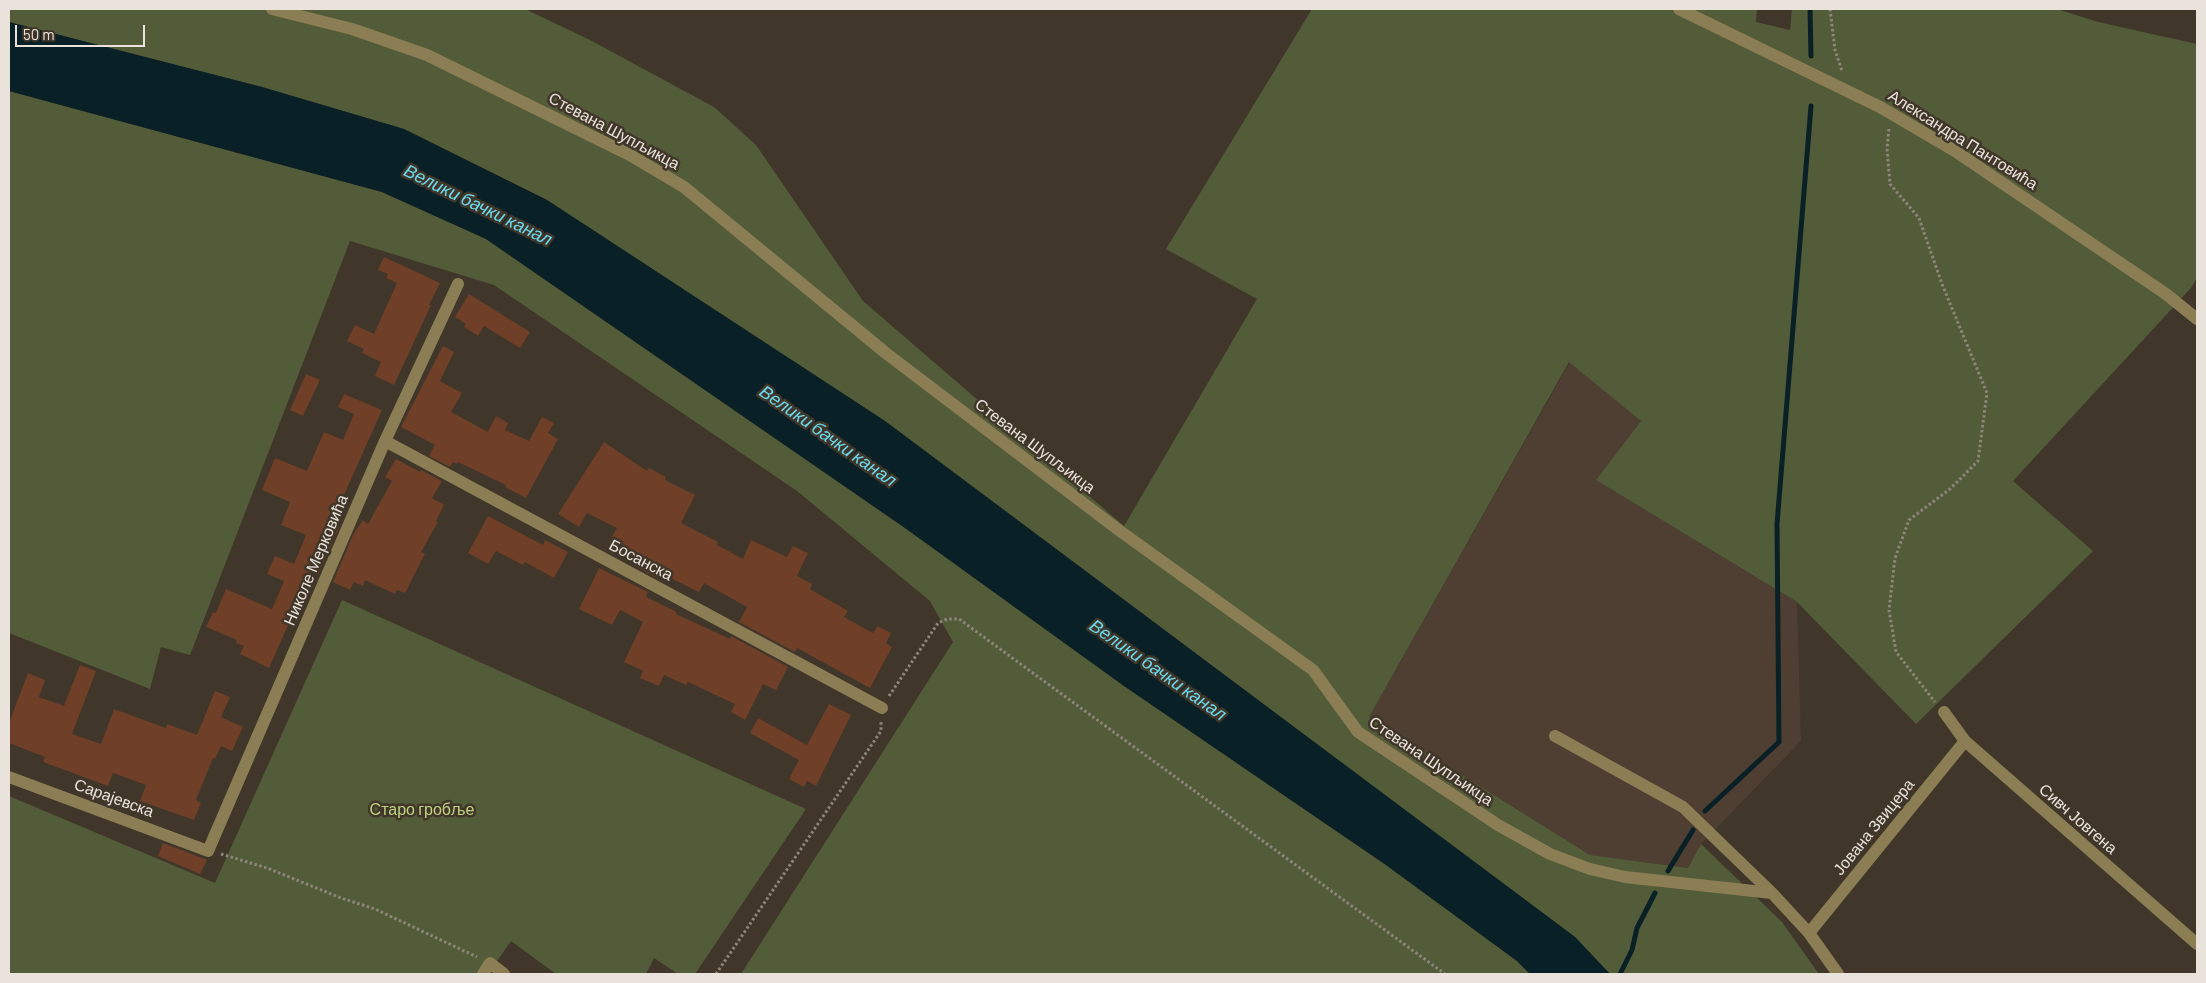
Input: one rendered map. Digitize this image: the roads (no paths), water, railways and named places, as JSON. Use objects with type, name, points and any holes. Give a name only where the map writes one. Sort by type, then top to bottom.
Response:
[{"type":"street","name":"Стевана Шупљикца","points":[[272,9],[352,29],[427,56],[630,155],[684,187],[887,354],[1120,531],[1313,670],[1358,732],[1498,825],[1550,854],[1590,869],[1625,877],[1772,893]]},
{"type":"street","name":"Александра Пантовића","points":[[1679,9],[1891,113],[1955,151],[2166,294],[2192,314]]},
{"type":"street","name":"Николе Мерковића","points":[[208,851],[386,441],[458,284]]},
{"type":"street","name":"Босанска","points":[[386,441],[882,708]]},
{"type":"street","name":"Сивч Јовгена","points":[[1944,712],[1965,742],[2197,944]]},
{"type":"street","points":[[1555,736],[1682,807],[1772,893],[1809,933],[1838,974]]},
{"type":"street","name":"Јована Звицера","points":[[1809,933],[1965,742]]},
{"type":"street","name":"Сарајевска","points":[[9,777],[208,851]]},
{"type":"street","points":[[486,969],[504,974]]},
{"type":"water","name":"Велики бачки канал","points":[[9,22],[262,87],[404,129],[547,200],[885,421],[1575,937],[1610,974],[1530,974],[1517,961],[1386,865],[1124,686],[905,528],[486,239],[382,192],[9,91]]},
{"type":"waterway","points":[[1810,9],[1811,56]]},
{"type":"waterway","points":[[1705,811],[1779,742],[1777,524],[1811,106]]},
{"type":"waterway","points":[[1668,871],[1693,830]]},
{"type":"waterway","points":[[1620,974],[1632,950],[1637,928],[1655,893]]},
{"type":"park label","name":"Старо гробље","points":[[422,810]]}]
